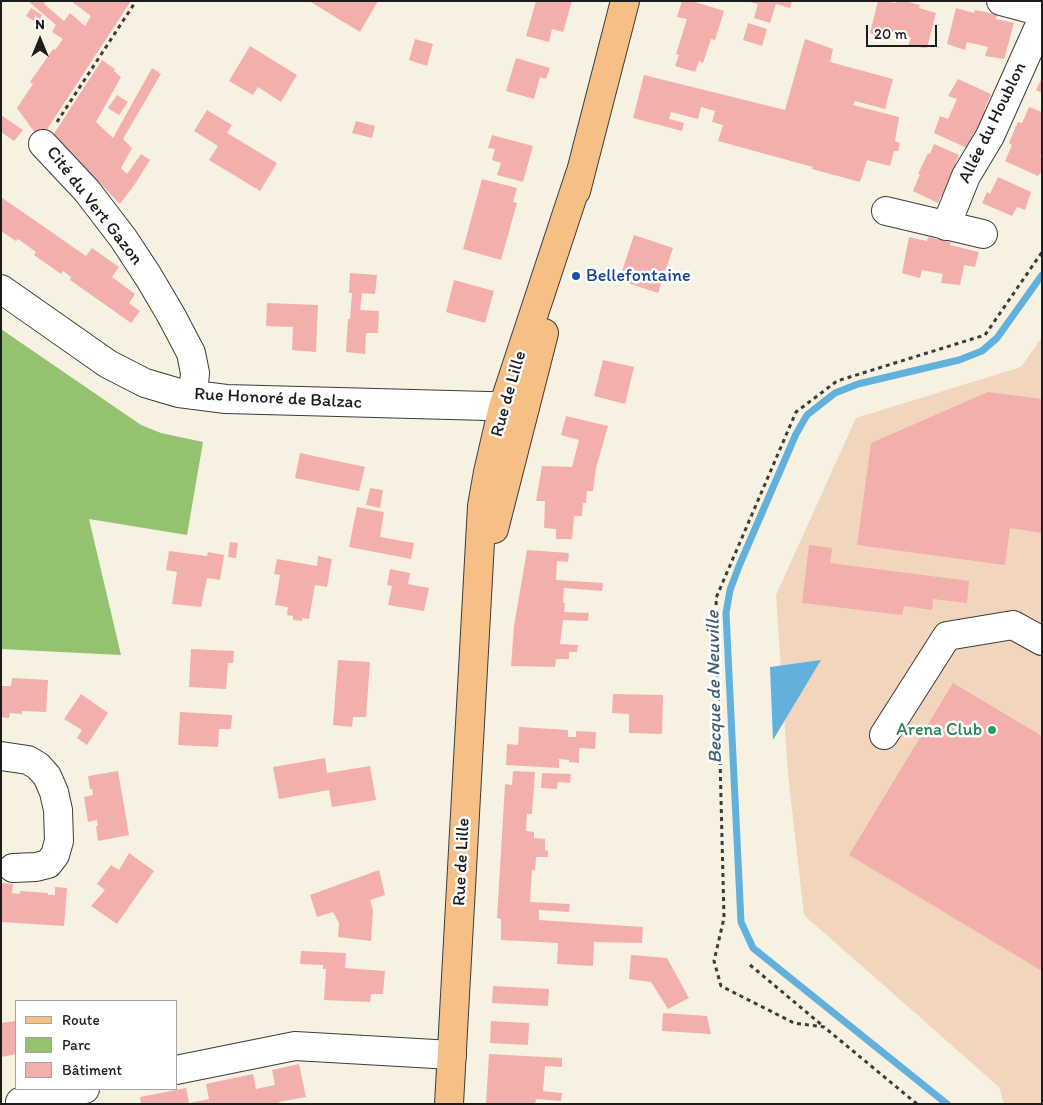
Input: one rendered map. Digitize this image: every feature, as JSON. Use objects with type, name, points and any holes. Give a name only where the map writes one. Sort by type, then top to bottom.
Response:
[{"type":"main road","name":"Rue de Lille","points":[[449,1104],[476,621],[514,407],[558,280],[580,174],[625,1]]},
{"type":"street","points":[[1001,1],[1042,12]]},
{"type":"street","name":"Allée du Houblon","points":[[946,226],[966,176],[990,136],[1042,20]]},
{"type":"street","name":"Cité du Vert Gazon","points":[[43,144],[87,192],[123,238],[172,315],[191,353],[195,373],[193,395]]},
{"type":"street","points":[[886,211],[984,234]]},
{"type":"street","name":"Rue Honoré de Balzac","points":[[1,289],[115,368],[145,383],[161,388],[193,395],[226,399],[514,407]]},
{"type":"street","points":[[884,735],[947,636],[1013,625],[1042,641]]},
{"type":"street","points":[[1,756],[28,760],[38,766],[47,776],[54,792],[58,810],[59,841],[55,855],[48,864],[42,866],[13,868]]},
{"type":"street","points":[[178,1070],[295,1046],[452,1055]]},
{"type":"street","points":[[20,1102],[80,1090]]},
{"type":"path","name":"Cité du Vert Gazon","points":[[43,144],[136,1]]},
{"type":"path","points":[[824,1027],[794,1023],[721,986],[714,961],[724,918],[716,598],[796,412],[837,381],[985,335],[1042,252]]},
{"type":"path","points":[[750,965],[917,1104]]},
{"type":"shaded area","points":[[1042,337],[1042,1104],[1004,1104],[999,1087],[804,915],[788,774],[776,595],[856,418],[1021,367]]},
{"type":"green space","points":[[1,329],[141,425],[161,433],[203,442],[187,535],[89,519],[121,655],[1,649]]},
{"type":"water","points":[[821,660],[773,740],[770,667]]},
{"type":"building","points":[[28,1],[46,1],[44,4],[64,21],[70,13],[85,26],[91,16],[71,1],[131,1],[40,140],[17,108],[33,84],[30,82],[53,49],[55,50],[63,39],[52,32],[56,25]]},
{"type":"building","points":[[309,1],[378,1],[360,32]]},
{"type":"building","points":[[536,1],[572,1],[563,32],[552,29],[549,42],[526,36]]},
{"type":"building","points":[[682,1],[692,1],[724,11],[715,40],[711,39],[703,63],[699,61],[695,72],[675,66],[679,55],[676,54],[687,19],[677,17]]},
{"type":"building","points":[[792,1],[790,8],[776,4],[770,23],[754,18],[758,4],[750,2]]},
{"type":"building","points":[[878,1],[896,3],[897,1],[905,1],[920,5],[919,8],[936,13],[927,48],[908,46],[911,37],[890,32],[887,40],[870,33]]},
{"type":"building","points":[[31,8],[42,15],[37,23],[26,16]]},
{"type":"building","points":[[956,8],[974,13],[975,10],[986,12],[997,15],[996,19],[1014,23],[1004,59],[985,56],[988,47],[967,42],[965,50],[947,44]]},
{"type":"building","points":[[748,23],[767,29],[762,46],[743,40]]},
{"type":"building","points":[[415,39],[433,44],[427,66],[409,60]]},
{"type":"building","points":[[805,39],[833,49],[830,62],[893,79],[885,109],[855,101],[853,105],[899,117],[895,141],[900,143],[898,151],[894,151],[890,166],[867,160],[860,182],[718,141],[723,125],[712,122],[715,111],[701,107],[698,119],[671,112],[669,119],[684,123],[682,131],[633,118],[644,75],[785,110]]},
{"type":"building","points":[[250,46],[297,75],[281,102],[258,87],[253,95],[229,81]]},
{"type":"building","points":[[516,58],[550,68],[546,79],[540,77],[534,99],[506,91]]},
{"type":"building","points":[[102,60],[115,69],[114,71],[121,77],[96,122],[113,138],[152,68],[161,74],[123,139],[132,148],[121,168],[127,174],[141,154],[150,160],[120,204],[53,135]]},
{"type":"building","points":[[1042,78],[1042,93],[1036,90]]},
{"type":"building","points":[[958,79],[991,94],[984,110],[987,112],[978,133],[974,132],[967,148],[934,133],[940,116],[948,119],[957,99],[948,96]]},
{"type":"building","points":[[117,95],[128,102],[119,115],[108,108]]},
{"type":"building","points":[[1029,107],[1042,112],[1042,151],[1040,156],[1042,157],[1042,171],[1038,176],[1005,161],[1012,145],[1009,143],[1018,122],[1022,123]]},
{"type":"building","points":[[207,110],[232,125],[227,133],[277,163],[260,191],[209,160],[218,146],[194,131]]},
{"type":"building","points":[[1,115],[23,130],[14,141],[1,132]]},
{"type":"building","points":[[356,121],[375,126],[372,138],[352,133]]},
{"type":"building","points":[[492,135],[533,146],[523,182],[497,175],[501,163],[492,160],[495,149],[488,148]]},
{"type":"building","points":[[934,144],[959,155],[955,165],[957,166],[943,197],[941,196],[938,203],[913,191],[920,174],[918,174]]},
{"type":"building","points":[[998,177],[1031,192],[1025,210],[1017,207],[1012,216],[982,203],[987,192],[990,194]]},
{"type":"building","points":[[482,179],[517,188],[513,202],[517,203],[501,260],[463,249]]},
{"type":"building","points":[[1,197],[86,256],[92,248],[119,267],[112,277],[135,294],[129,303],[140,311],[131,323],[70,280],[71,277],[63,271],[61,274],[34,255],[36,252],[18,239],[16,241],[1,231]]},
{"type":"building","points":[[634,235],[673,248],[658,293],[619,280]]},
{"type":"building","points":[[909,237],[927,241],[928,237],[951,242],[950,245],[979,252],[975,267],[964,265],[960,285],[941,283],[943,274],[922,270],[920,278],[902,273]]},
{"type":"building","points":[[350,273],[377,275],[375,294],[362,293],[360,310],[379,311],[378,333],[366,333],[365,354],[346,352],[352,293],[349,293]]},
{"type":"building","points":[[454,280],[494,291],[485,323],[446,312]]},
{"type":"building","points":[[267,303],[318,305],[316,352],[292,350],[293,327],[266,326]]},
{"type":"building","points":[[603,360],[634,367],[625,404],[594,396]]},
{"type":"building","points":[[988,392],[1042,399],[1042,533],[1010,528],[1005,565],[857,545],[871,443]]},
{"type":"building","points":[[566,416],[608,426],[596,468],[593,491],[587,491],[586,503],[583,503],[582,516],[574,516],[572,539],[556,539],[556,529],[544,528],[545,501],[536,501],[542,466],[572,467],[579,440],[561,435]]},
{"type":"building","points":[[300,453],[365,467],[359,491],[295,478]]},
{"type":"building","points":[[370,488],[383,490],[380,508],[366,505]]},
{"type":"building","points":[[357,507],[384,512],[380,537],[414,543],[411,559],[349,547]]},
{"type":"building","points":[[230,542],[238,543],[236,558],[228,557]]},
{"type":"building","points":[[809,545],[832,548],[830,563],[969,581],[967,603],[933,599],[932,610],[904,606],[902,615],[802,603]]},
{"type":"building","points":[[527,550],[569,553],[568,562],[557,561],[556,580],[603,583],[602,591],[564,588],[564,612],[589,613],[588,621],[563,620],[560,644],[578,645],[577,652],[569,652],[569,659],[556,659],[555,667],[511,666],[514,626]]},
{"type":"building","points":[[169,551],[207,556],[208,552],[224,555],[220,580],[207,578],[201,607],[172,604],[177,572],[166,570]]},
{"type":"building","points":[[318,556],[332,559],[327,587],[315,585],[309,619],[302,618],[302,621],[293,620],[293,616],[287,615],[288,607],[275,605],[280,575],[274,574],[277,559],[317,566]]},
{"type":"building","points":[[390,569],[410,573],[408,584],[429,588],[424,611],[388,605],[392,586],[387,585]]},
{"type":"building","points":[[191,649],[234,651],[233,663],[228,663],[226,689],[189,687]]},
{"type":"building","points":[[338,660],[370,662],[366,717],[353,717],[352,727],[333,725]]},
{"type":"building","points":[[12,678],[48,680],[46,712],[22,711],[22,714],[10,713],[9,718],[1,717],[1,686],[11,686]]},
{"type":"building","points":[[953,683],[1042,736],[1042,971],[849,855]]},
{"type":"building","points":[[81,694],[108,713],[87,745],[77,738],[82,730],[64,719]]},
{"type":"building","points":[[613,694],[663,695],[662,734],[629,733],[629,714],[612,713]]},
{"type":"building","points":[[180,712],[232,715],[231,729],[219,729],[218,747],[178,745]]},
{"type":"building","points":[[519,727],[568,730],[568,737],[576,737],[576,731],[596,732],[595,749],[579,748],[579,763],[559,759],[559,768],[506,765],[507,744],[518,745]]},
{"type":"building","points":[[325,758],[327,773],[370,766],[376,800],[332,807],[329,790],[279,799],[273,767]]},
{"type":"building","points":[[118,771],[129,835],[98,841],[97,820],[88,822],[84,797],[93,795],[88,776]]},
{"type":"building","points":[[513,771],[535,772],[532,814],[527,814],[526,831],[534,832],[534,838],[545,839],[545,850],[548,851],[548,857],[536,857],[535,871],[532,870],[530,902],[570,904],[569,912],[539,910],[539,920],[643,927],[642,943],[594,942],[593,966],[557,964],[558,943],[501,940],[501,919],[497,918],[505,784],[512,785]]},
{"type":"building","points":[[542,773],[571,774],[570,783],[558,782],[557,789],[541,788]]},
{"type":"building","points":[[129,853],[154,871],[117,924],[91,906],[105,890],[97,884],[111,865],[119,870]]},
{"type":"building","points":[[379,870],[385,895],[370,900],[373,910],[371,941],[338,937],[339,923],[333,912],[317,917],[310,895]]},
{"type":"building","points":[[1,883],[13,884],[12,893],[20,894],[20,891],[55,895],[55,887],[67,888],[64,926],[1,922]]},
{"type":"building","points":[[301,951],[346,953],[345,968],[385,971],[383,994],[371,994],[370,1002],[324,1000],[326,969],[323,969],[323,965],[300,964]]},
{"type":"building","points":[[631,955],[667,958],[689,998],[668,1009],[651,982],[629,979]]},
{"type":"building","points":[[493,986],[549,989],[548,1006],[492,1003]]},
{"type":"building","points":[[663,1013],[707,1016],[711,1034],[662,1031]]},
{"type":"building","points":[[15,1021],[15,1054],[1,1057],[1,1023]]},
{"type":"building","points":[[491,1021],[529,1023],[528,1045],[490,1043]]},
{"type":"building","points":[[489,1054],[562,1058],[562,1067],[545,1066],[543,1091],[562,1093],[561,1101],[536,1099],[535,1104],[486,1104]]},
{"type":"building","points":[[299,1064],[306,1097],[279,1102],[280,1104],[141,1104],[140,1097],[186,1088],[189,1103],[209,1099],[206,1084],[253,1074],[256,1089],[275,1085],[272,1070]]},
{"type":"waterway","name":"Becque de Neuville","points":[[947,1104],[753,948],[741,922],[726,613],[730,590],[739,566],[796,434],[807,415],[835,393],[858,384],[959,360],[982,351],[997,338],[1042,275]]},
{"type":"place","name":"Bellefontaine","points":[[576,276]]},
{"type":"place","name":"Arena Club","points":[[992,730]]}]
